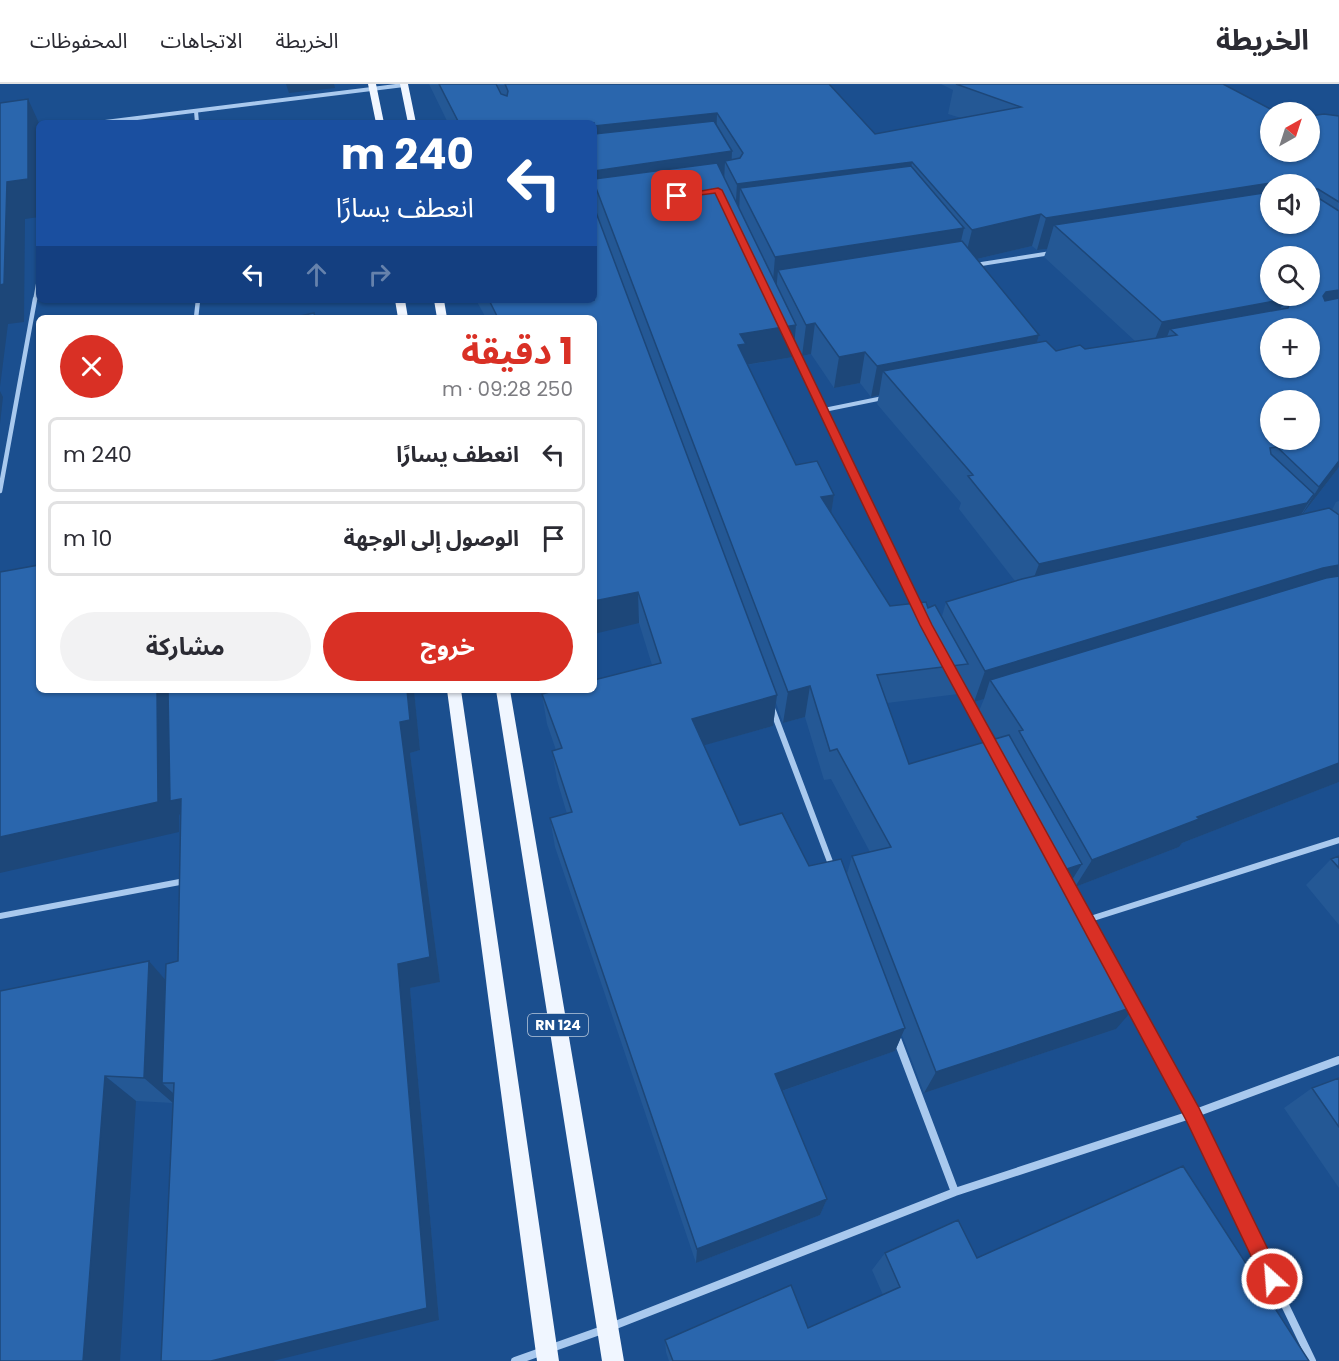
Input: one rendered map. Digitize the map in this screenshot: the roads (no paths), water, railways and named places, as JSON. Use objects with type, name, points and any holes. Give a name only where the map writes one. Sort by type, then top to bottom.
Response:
[{"type":"main road","points":[[404,84],[411,120]]},
{"type":"main road","points":[[373,86],[379,120]]},
{"type":"main road","points":[[454,693],[547,1355]]},
{"type":"main road","name":"RN 124","points":[[503,693],[613,1361]]},
{"type":"street","points":[[122,120],[373,86],[404,84]]},
{"type":"street","points":[[196,111],[196,120]]},
{"type":"street","points":[[964,267],[1058,251]]},
{"type":"street","points":[[0,491],[36,294]]},
{"type":"street","points":[[786,329],[922,616]]},
{"type":"street","points":[[954,677],[993,748]]},
{"type":"street","points":[[768,695],[834,872]]},
{"type":"street","points":[[971,708],[983,704]]},
{"type":"street","points":[[1087,920],[1339,840]]},
{"type":"street","points":[[1059,870],[1103,951]]},
{"type":"street","points":[[184,892],[185,871]]},
{"type":"street","points":[[0,916],[185,881]]},
{"type":"street","points":[[1126,992],[1192,1114],[1312,1361]]},
{"type":"street","points":[[892,1026],[955,1192]]},
{"type":"street","points":[[514,1361],[547,1355],[608,1328],[955,1192],[1192,1114],[1339,1060]]},
{"type":"lane","points":[[824,410],[886,398]]}]
